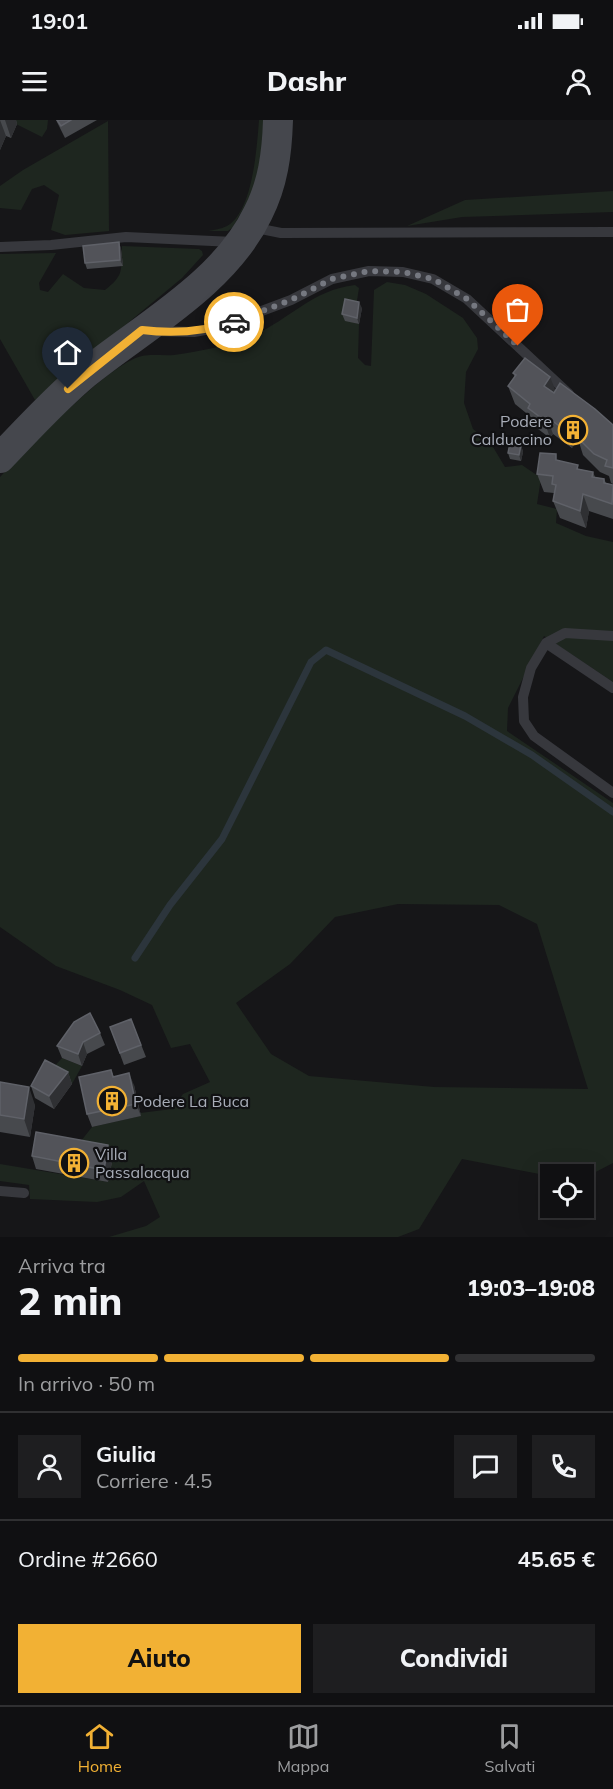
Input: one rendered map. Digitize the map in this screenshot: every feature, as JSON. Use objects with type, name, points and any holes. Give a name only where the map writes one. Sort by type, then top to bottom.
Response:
[{"type":"street","points":[[0,458],[68,389],[198,287],[226,260],[245,235],[265,198],[273,172],[278,120]]},
{"type":"lane","points":[[0,247],[51,245],[126,237],[281,233],[613,232]]},
{"type":"lane","points":[[142,330],[186,332],[216,328],[291,300],[332,279],[369,271],[403,272],[433,279],[467,299],[577,402]]},
{"type":"lane","points":[[613,636],[565,633],[546,643],[531,668],[523,697],[524,721],[534,736],[613,793]]},
{"type":"lane","points":[[546,643],[613,688]]},
{"type":"lane","points":[[0,1191],[24,1193]]},
{"type":"shaded area","points":[[8,120],[48,120],[47,129],[42,137]]},
{"type":"shaded area","points":[[259,120],[265,120],[255,187],[233,227],[228,231],[208,231],[227,226],[243,207],[252,178]]},
{"type":"shaded area","points":[[108,121],[109,231],[65,235],[51,230],[59,195],[44,185],[32,189],[21,210],[0,208],[0,186],[23,170]]},
{"type":"shaded area","points":[[613,191],[613,212],[462,217],[407,226],[465,200]]},
{"type":"shaded area","points":[[122,246],[199,249],[203,255],[182,278],[35,400],[0,339],[0,254],[56,253],[39,283],[40,290],[48,292],[63,274],[84,288],[105,290],[116,280],[121,271]]},
{"type":"shaded area","points":[[387,282],[405,285],[426,294],[463,318],[477,338],[478,349],[466,372],[464,403],[473,429],[490,442],[505,467],[522,465],[541,478],[537,504],[557,509],[556,523],[586,536],[613,542],[613,682],[544,636],[508,708],[507,731],[613,803],[613,1163],[594,1173],[594,1164],[540,1164],[540,1174],[462,1159],[419,1229],[398,1237],[109,1237],[146,1226],[160,1217],[144,1181],[121,1197],[97,1202],[30,1199],[29,1185],[0,1181],[0,1164],[108,1182],[74,1150],[92,1127],[140,1116],[140,1113],[172,1109],[183,1094],[210,1082],[190,1044],[171,1048],[152,1005],[120,990],[56,966],[0,927],[0,477],[89,390],[127,362],[142,356],[170,355],[215,348],[244,339],[267,328],[314,299],[340,288],[355,285],[359,288],[356,307],[345,320],[359,324],[358,358],[365,365],[371,366],[374,290]],"holes":[[[398,904],[499,905],[537,924],[588,1089],[434,1087],[309,1076],[271,1054],[236,1003],[290,964],[335,917]]]},
{"type":"shaded area","points":[[62,1058],[82,1066],[72,1084],[49,1072]]},
{"type":"building","points":[[57,120],[71,120],[61,126]]},
{"type":"building","points":[[119,242],[120,260],[85,263],[83,246]]},
{"type":"building","points":[[345,299],[359,302],[357,318],[342,314]]},
{"type":"building","points":[[525,358],[550,377],[544,386],[554,393],[560,383],[613,425],[613,468],[605,466],[607,460],[594,454],[577,437],[584,423],[580,419],[576,422],[572,420],[566,431],[547,417],[544,420],[528,408],[530,404],[508,386],[516,375],[513,373]]},
{"type":"building","points":[[510,443],[521,445],[519,455],[508,453]]},
{"type":"building","points":[[540,453],[556,454],[556,460],[578,465],[577,469],[593,472],[592,477],[604,479],[604,483],[613,485],[612,504],[583,494],[580,511],[553,501],[556,485],[552,484],[553,476],[537,474]]},
{"type":"building","points":[[90,1013],[100,1033],[83,1042],[78,1054],[57,1046],[74,1022]]},
{"type":"building","points":[[131,1019],[141,1045],[120,1053],[110,1027]]},
{"type":"building","points":[[45,1060],[68,1072],[49,1096],[31,1086]]},
{"type":"building","name":"Podere La Buca","points":[[111,1070],[113,1077],[129,1073],[136,1104],[87,1114],[79,1077]]},
{"type":"building","points":[[0,1082],[29,1087],[24,1119],[0,1115]]},
{"type":"building","points":[[36,1132],[108,1145],[104,1170],[32,1156]]},
{"type":"waterway","points":[[135,958],[170,905],[222,839],[311,662],[326,650],[465,716],[532,755],[613,812]]},
{"type":"way so far","points":[[234,322],[291,300],[332,279],[369,271],[403,272],[433,279],[467,299],[518,346]]},
{"type":"place","name":"Podere Calduccino","points":[[573,430]]},
{"type":"place","name":"Podere La Buca","points":[[112,1101]]},
{"type":"place","name":"Villa Passalacqua","points":[[74,1163]]},
{"type":"route","points":[[68,389],[142,330],[194,332],[234,322]]}]
